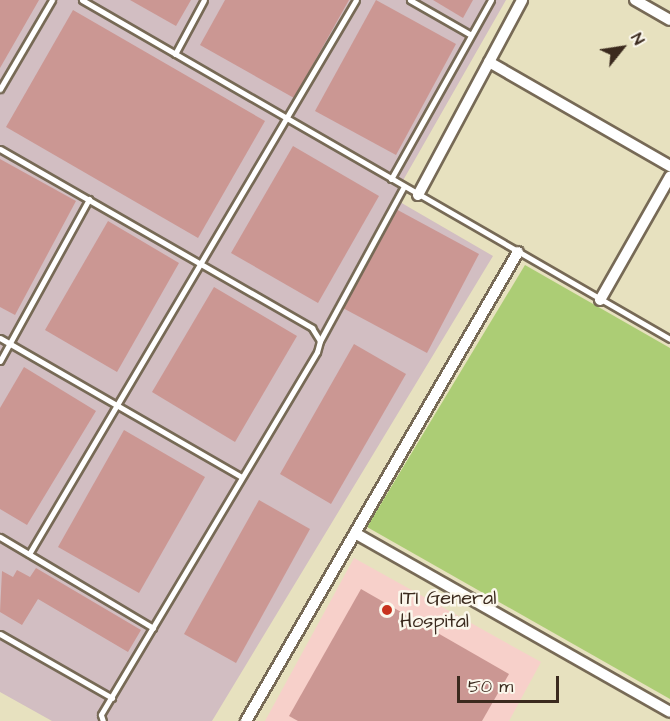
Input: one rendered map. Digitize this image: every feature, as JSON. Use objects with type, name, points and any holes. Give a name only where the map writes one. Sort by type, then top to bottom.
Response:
[{"type":"street","points":[[418,195],[522,0]]},
{"type":"street","points":[[635,0],[670,20]]},
{"type":"street","points":[[489,62],[670,166]]},
{"type":"street","points":[[600,300],[670,177]]},
{"type":"street","points":[[246,721],[518,252]]},
{"type":"street","points":[[355,532],[670,712]]},
{"type":"lane","points":[[0,89],[52,0]]},
{"type":"lane","points":[[82,0],[670,339]]},
{"type":"lane","points":[[175,54],[204,0]]},
{"type":"lane","points":[[29,554],[200,262],[288,119],[356,0]]},
{"type":"lane","points":[[410,0],[471,35]]},
{"type":"lane","points":[[391,179],[491,0]]},
{"type":"lane","points":[[0,149],[312,328],[320,341]]},
{"type":"lane","points":[[101,719],[317,352],[320,341],[404,186]]},
{"type":"lane","points":[[0,361],[89,200]]},
{"type":"lane","points":[[0,338],[242,477]]},
{"type":"lane","points":[[0,537],[153,628]]},
{"type":"lane","points":[[0,633],[112,698]]},
{"type":"shaded area","points":[[0,0],[506,0],[393,198],[493,256],[212,721],[52,721],[0,692]]},
{"type":"shaded area","name":"ITI General Hospital","points":[[354,558],[541,662],[509,721],[265,721]]},
{"type":"green space","points":[[525,265],[670,348],[670,699],[367,527]]},
{"type":"building","points":[[0,0],[39,0],[0,68]]},
{"type":"building","points":[[130,0],[191,0],[176,26]]},
{"type":"building","points":[[225,0],[349,0],[294,98],[200,45]]},
{"type":"building","points":[[376,0],[456,44],[396,155],[315,111]]},
{"type":"building","points":[[433,0],[473,0],[463,18]]},
{"type":"building","points":[[73,10],[265,121],[198,238],[6,127]]},
{"type":"building","points":[[293,146],[379,196],[318,303],[231,253]]},
{"type":"building","points":[[0,159],[76,201],[15,315],[0,307]]},
{"type":"building","points":[[394,208],[479,254],[427,353],[341,307]]},
{"type":"building","points":[[108,221],[179,263],[117,372],[45,330]]},
{"type":"building","points":[[214,287],[297,336],[235,442],[152,392]]},
{"type":"building","points":[[354,344],[406,374],[331,504],[280,474]]},
{"type":"building","points":[[24,367],[96,411],[27,525],[0,509],[0,408]]},
{"type":"building","points":[[124,430],[205,477],[139,593],[58,547]]},
{"type":"building","points":[[259,500],[310,529],[236,663],[184,634]]},
{"type":"building","points":[[36,568],[141,630],[128,652],[38,599],[22,625],[0,612],[2,571],[13,577],[17,570],[30,577]]},
{"type":"building","name":"ITI General Hospital","points":[[361,589],[509,674],[482,721],[298,721],[289,716]]},
{"type":"place","name":"ITI General Hospital","points":[[387,610]]}]
